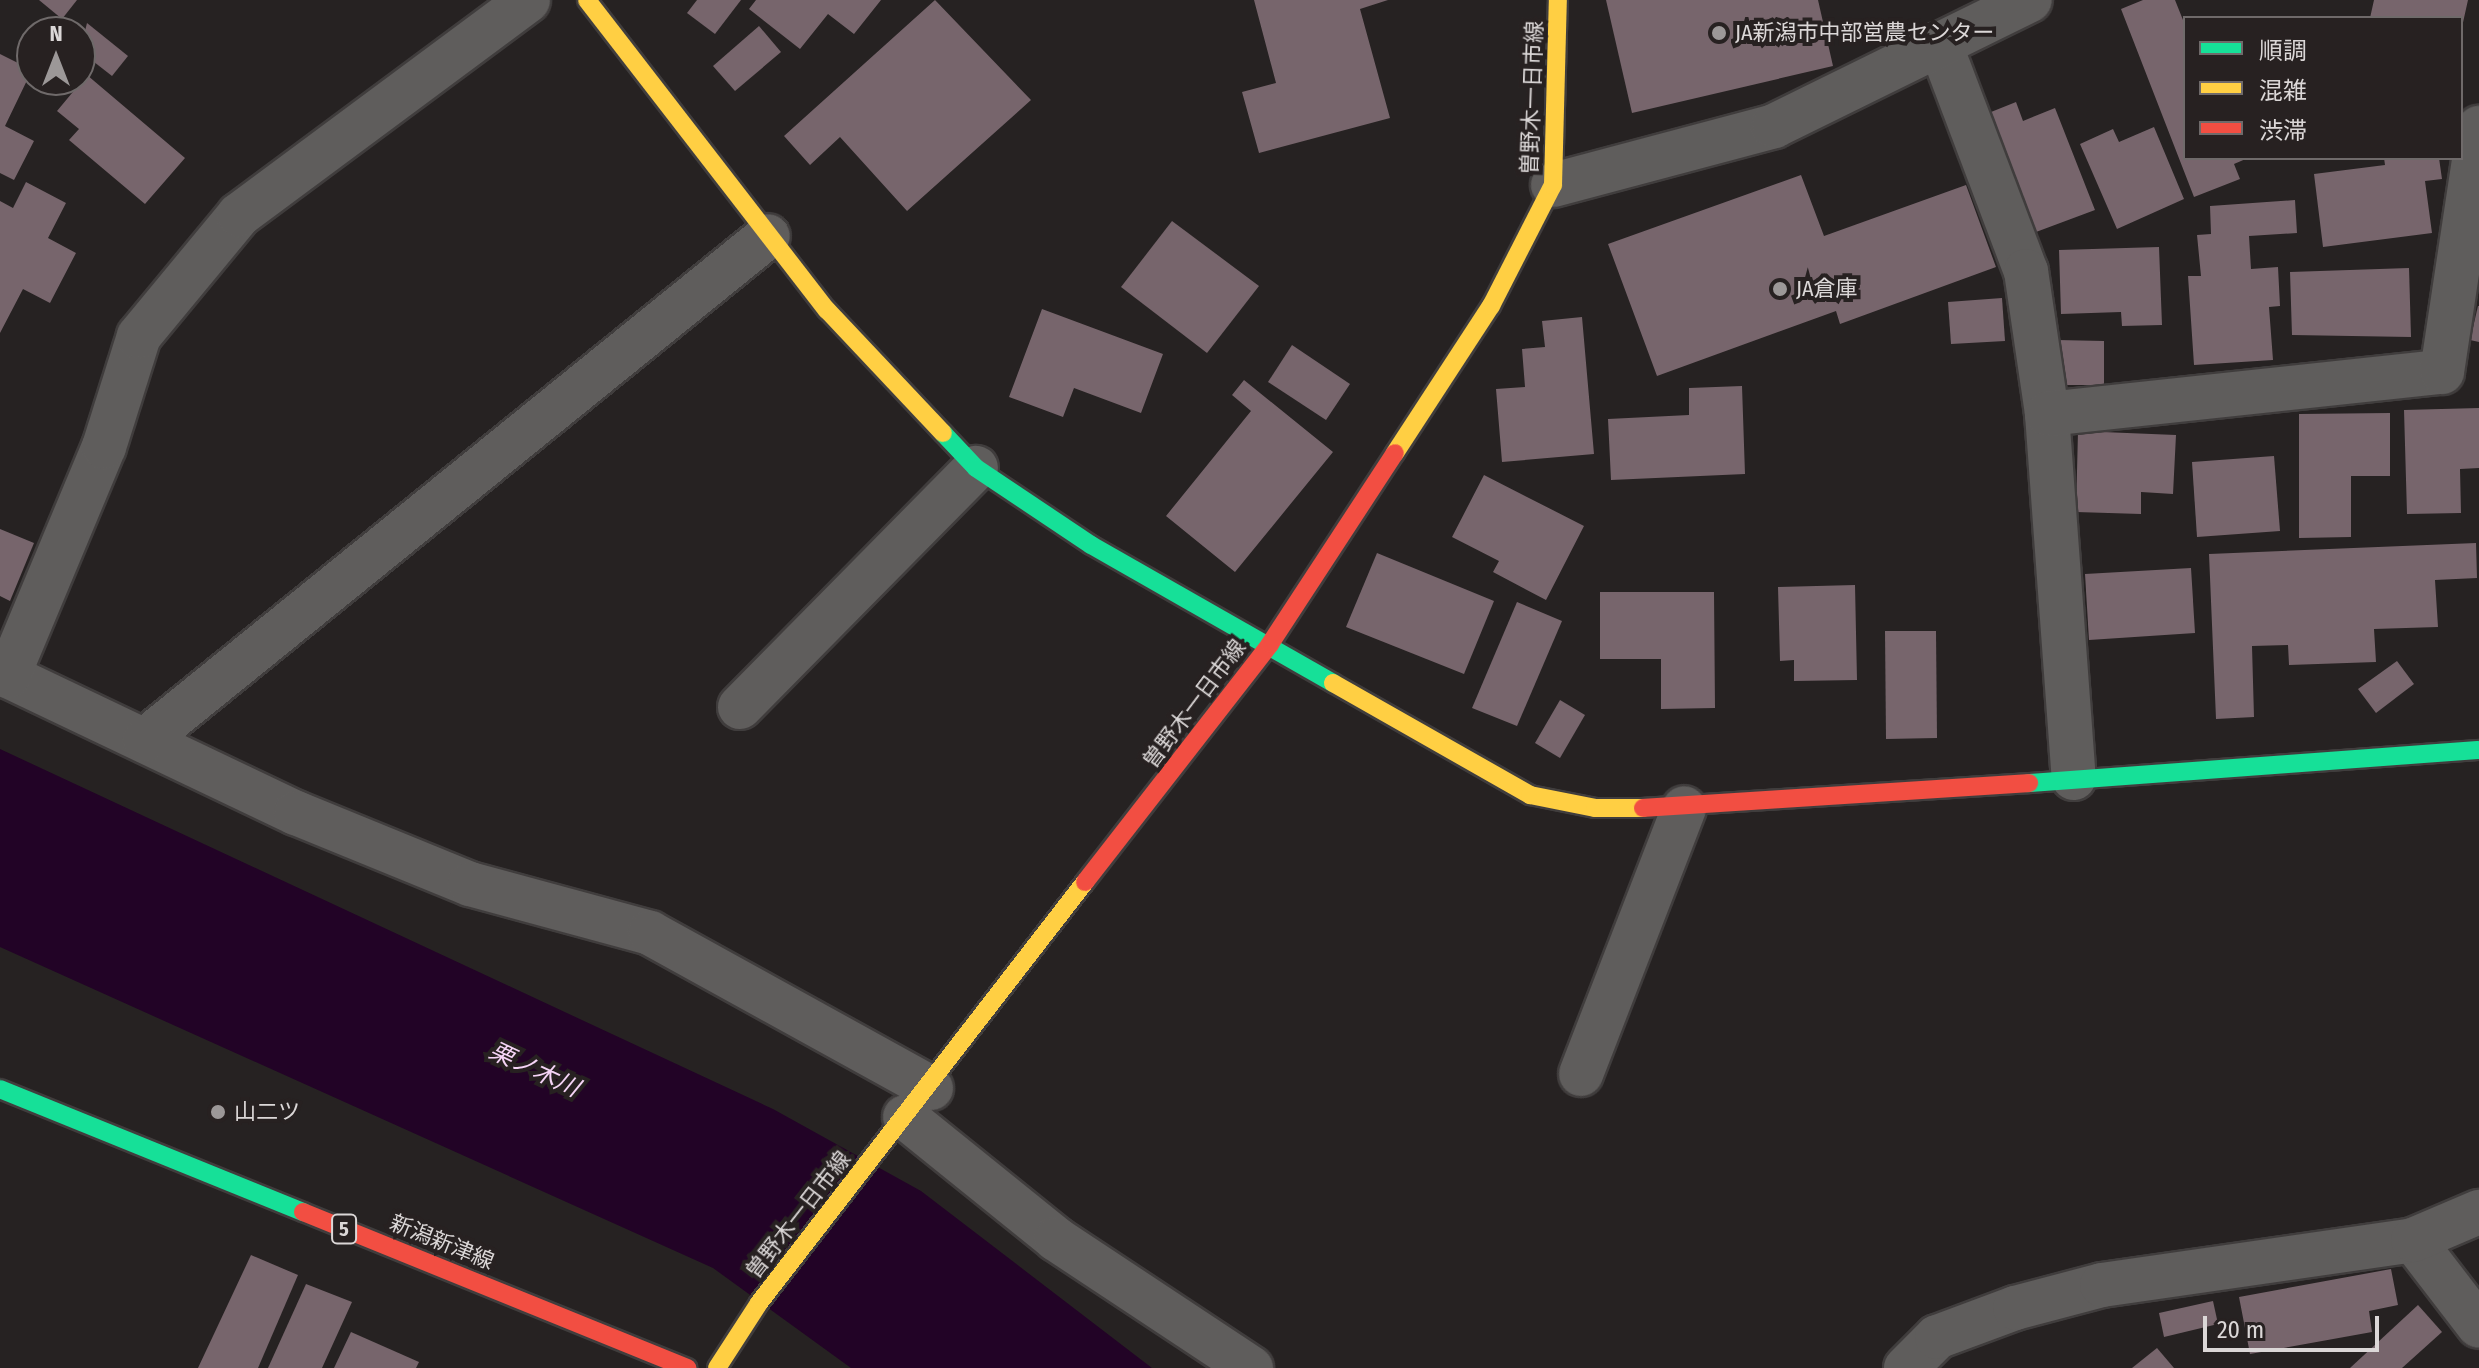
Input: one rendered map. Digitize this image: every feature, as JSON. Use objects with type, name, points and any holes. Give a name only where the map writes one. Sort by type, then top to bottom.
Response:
[{"type":"main road","points":[[587,0],[827,310],[976,468],[1091,545],[1270,644],[1466,764],[1530,795],[1595,808],[1684,808],[2479,750]]},
{"type":"main road","name":"曽野木一日市線","points":[[717,1368],[759,1303],[905,1119],[1270,644],[1491,306],[1553,185],[1558,0]]},
{"type":"main road","name":"新潟新津線","points":[[0,1089],[688,1368]]},
{"type":"street","points":[[528,0],[239,215],[139,336],[104,447],[4,674],[296,813],[470,884],[650,933],[905,1119],[1056,1239],[1251,1368]]},
{"type":"street","points":[[1553,185],[1774,126],[2030,0]]},
{"type":"street","points":[[1940,44],[2026,271],[2047,414],[2074,778]]},
{"type":"street","points":[[2047,414],[2442,372],[2479,128]]},
{"type":"street","points":[[145,740],[768,236]]},
{"type":"street","points":[[740,707],[976,468]]},
{"type":"street","points":[[1581,1074],[1684,808]]},
{"type":"street","points":[[1906,1368],[1937,1337],[2102,1285],[2413,1240],[2479,1212]]},
{"type":"street","points":[[2413,1240],[2479,1326]]},
{"type":"water","name":"栗ノ木川","points":[[0,749],[773,1109],[921,1191],[1152,1368],[851,1368],[713,1268],[0,947]]},
{"type":"building","points":[[39,0],[77,0],[64,16],[58,16]]},
{"type":"building","points":[[697,0],[741,0],[715,34],[687,13]]},
{"type":"building","points":[[756,0],[881,0],[854,34],[828,14],[800,49],[749,9]]},
{"type":"building","points":[[935,0],[1031,100],[907,211],[840,137],[810,165],[784,136]]},
{"type":"building","points":[[1254,0],[1388,0],[1360,9],[1390,118],[1259,153],[1242,92],[1276,83]]},
{"type":"building","name":"JA新潟市中部営農センター","points":[[1606,0],[1818,0],[1833,66],[1632,113]]},
{"type":"building","points":[[2143,0],[2175,0],[2183,20],[2183,160],[2243,160],[2234,164],[2240,179],[2194,197],[2121,9]]},
{"type":"building","points":[[2374,0],[2468,0],[2463,22],[2463,16],[2370,16]]},
{"type":"building","points":[[759,26],[781,52],[735,91],[713,66]]},
{"type":"building","points":[[96,30],[128,56],[112,76],[96,64]]},
{"type":"building","points":[[0,54],[16,62],[16,96],[19,96],[5,126],[34,141],[14,180],[0,173]]},
{"type":"building","points":[[96,83],[185,158],[145,204],[69,140],[79,129],[57,111],[70,96],[96,96]]},
{"type":"building","points":[[2016,102],[2023,121],[2055,108],[2095,210],[2028,235],[1981,116]]},
{"type":"building","points":[[2154,127],[2184,199],[2117,229],[2080,144],[2113,129],[2119,142]]},
{"type":"building","points":[[2384,160],[2439,160],[2442,179],[2425,181],[2432,233],[2323,247],[2314,174],[2385,165]]},
{"type":"building","name":"JA倉庫","points":[[1801,175],[1824,236],[1966,185],[1996,267],[1840,324],[1836,311],[1657,376],[1608,244]]},
{"type":"building","points":[[26,182],[66,203],[48,238],[76,253],[50,303],[23,289],[0,333],[0,201],[13,208]]},
{"type":"building","points":[[2295,200],[2297,233],[2249,236],[2251,269],[2278,267],[2280,306],[2269,307],[2273,360],[2194,365],[2188,276],[2201,276],[2197,235],[2211,234],[2210,206]]},
{"type":"building","points":[[1172,221],[1259,286],[1207,353],[1121,287]]},
{"type":"building","points":[[2159,247],[2162,325],[2122,326],[2121,312],[2061,314],[2059,250]]},
{"type":"building","points":[[2409,268],[2411,337],[2292,335],[2290,272]]},
{"type":"building","points":[[2002,298],[2005,341],[1951,344],[1948,302]]},
{"type":"building","points":[[2479,306],[2479,342],[2470,340]]},
{"type":"building","points":[[1042,309],[1163,354],[1141,413],[1074,388],[1063,417],[1009,397]]},
{"type":"building","points":[[1582,317],[1594,454],[1502,462],[1496,389],[1525,387],[1522,349],[1545,347],[1542,321]]},
{"type":"building","points":[[2057,340],[2104,341],[2104,385],[2057,385]]},
{"type":"building","points":[[1292,345],[1350,384],[1326,420],[1268,382]]},
{"type":"building","points":[[1244,380],[1333,452],[1235,572],[1166,516],[1251,411],[1232,395]]},
{"type":"building","points":[[1742,386],[1745,474],[1611,480],[1608,419],[1689,415],[1689,388]]},
{"type":"building","points":[[2479,408],[2479,468],[2460,469],[2461,513],[2407,514],[2404,410]]},
{"type":"building","points":[[2390,413],[2390,476],[2351,476],[2351,537],[2299,538],[2299,414]]},
{"type":"building","points":[[2078,431],[2176,435],[2173,494],[2141,492],[2141,514],[2076,512]]},
{"type":"building","points":[[2274,456],[2280,531],[2197,537],[2192,462]]},
{"type":"building","points":[[1484,475],[1584,526],[1546,600],[1493,572],[1499,561],[1452,537]]},
{"type":"building","points":[[0,529],[34,543],[10,601],[0,596]]},
{"type":"building","points":[[2476,543],[2477,578],[2435,580],[2438,627],[2374,629],[2376,662],[2289,665],[2288,645],[2252,646],[2254,717],[2216,719],[2209,554]]},
{"type":"building","points":[[1377,553],[1494,601],[1464,674],[1346,627]]},
{"type":"building","points":[[2191,568],[2195,633],[2089,640],[2085,574]]},
{"type":"building","points":[[1855,585],[1857,680],[1794,681],[1794,660],[1780,661],[1778,587]]},
{"type":"building","points":[[1600,592],[1714,592],[1715,708],[1661,709],[1661,659],[1600,659]]},
{"type":"building","points":[[1517,602],[1562,621],[1517,726],[1472,708]]},
{"type":"building","points":[[1885,631],[1936,631],[1937,738],[1886,739]]},
{"type":"building","points":[[2397,661],[2414,684],[2376,713],[2358,689]]},
{"type":"building","points":[[1560,700],[1585,715],[1560,758],[1535,743]]},
{"type":"building","points":[[251,1255],[298,1275],[258,1368],[198,1368]]},
{"type":"building","points":[[2391,1269],[2398,1305],[2369,1311],[2372,1332],[2250,1354],[2239,1297]]},
{"type":"building","points":[[306,1284],[352,1302],[322,1368],[268,1368]]},
{"type":"building","points":[[2213,1301],[2218,1324],[2164,1337],[2159,1313]]},
{"type":"building","points":[[2418,1305],[2442,1332],[2402,1368],[2350,1368]]},
{"type":"building","points":[[351,1332],[419,1362],[416,1368],[334,1368]]},
{"type":"building","points":[[2157,1348],[2174,1368],[2132,1368]]},
{"type":"traffic: fast","points":[[943,433],[976,468],[1091,545],[1333,683]]},
{"type":"traffic: fast","points":[[2029,783],[2479,750]]},
{"type":"traffic: fast","points":[[0,1089],[303,1212]]},
{"type":"traffic: slow","points":[[587,0],[827,310],[943,433]]},
{"type":"traffic: slow","points":[[1395,453],[1491,306],[1553,185],[1558,0]]},
{"type":"traffic: slow","points":[[1333,683],[1530,795],[1595,808],[1643,808]]},
{"type":"traffic: slow","points":[[717,1368],[759,1303],[1085,882]]},
{"type":"traffic: jam","points":[[1085,882],[1270,644],[1395,453]]},
{"type":"traffic: jam","points":[[1643,808],[2029,783]]},
{"type":"traffic: jam","points":[[303,1212],[688,1368]]},
{"type":"place","name":"JA新潟市中部営農センター","points":[[1719,33]]},
{"type":"place","name":"JA倉庫","points":[[1780,289]]},
{"type":"place","name":"山二ツ","points":[[218,1112]]}]
